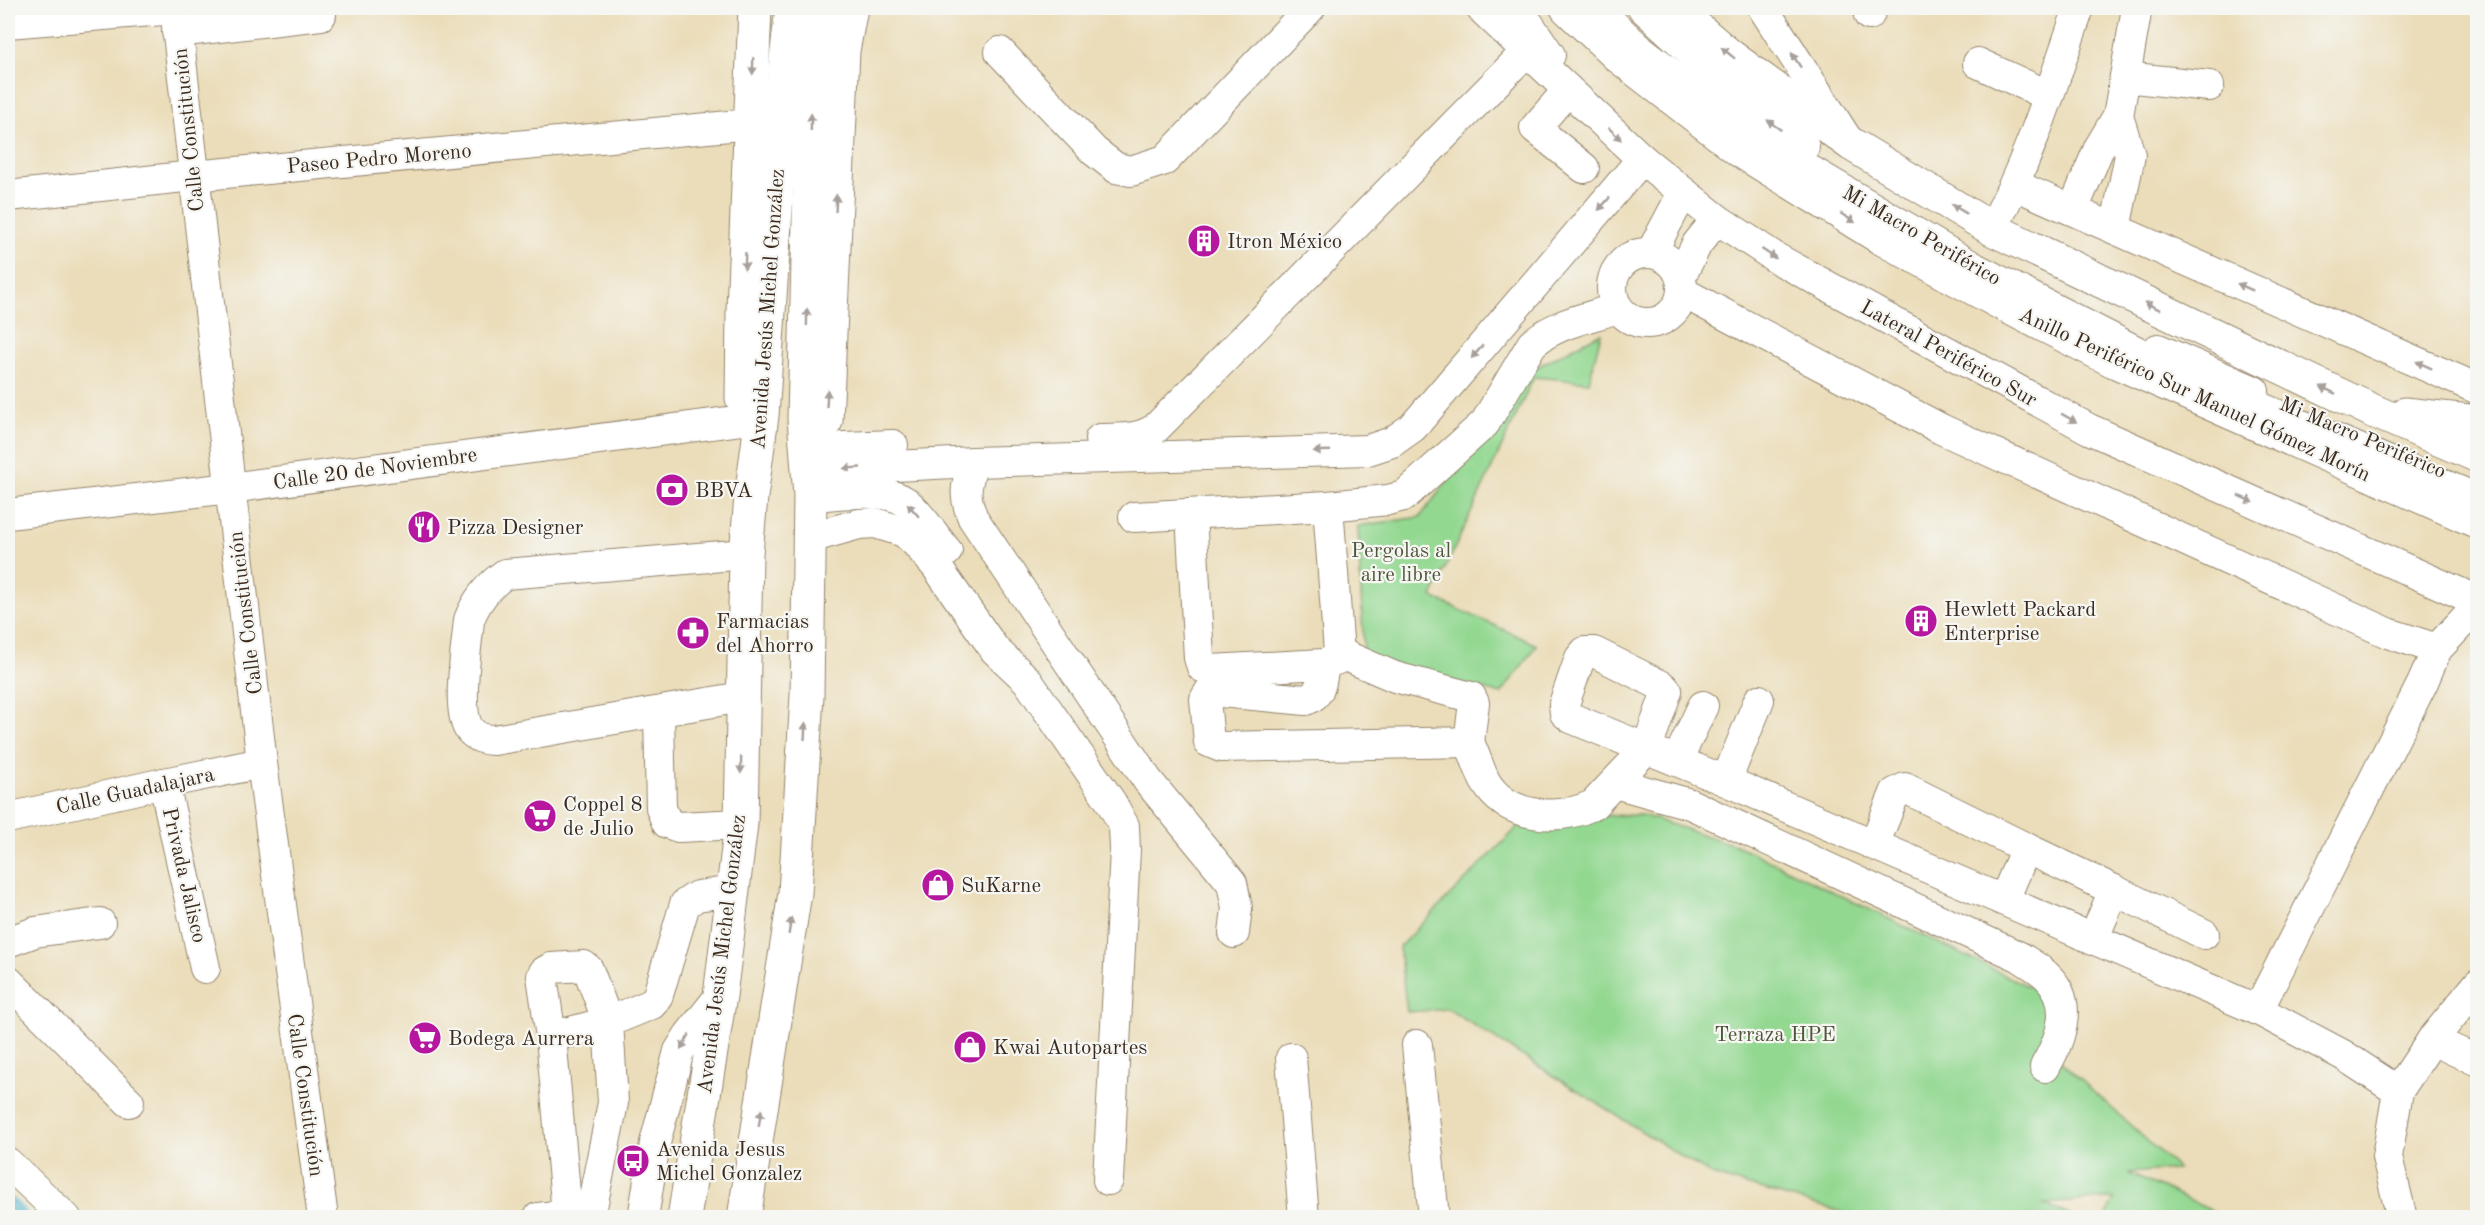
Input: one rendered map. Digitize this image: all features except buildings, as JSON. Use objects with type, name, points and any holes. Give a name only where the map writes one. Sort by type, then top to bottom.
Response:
[{"type":"main road","points":[[751,497],[742,420],[743,312],[755,8]]},
{"type":"main road","name":"Avenida Jesús Michel González","points":[[684,1218],[720,996],[741,824],[746,554],[762,416],[786,60],[792,8]]},
{"type":"main road","name":"Avenida Jesús Michel González","points":[[744,1218],[795,893],[807,695],[809,538],[816,471],[804,418],[813,64],[819,8]]},
{"type":"main road","points":[[816,471],[826,418],[843,51],[851,8]]},
{"type":"main road","name":"Anillo Periférico Sur Manuel Gómez Morín","points":[[1567,8],[1618,56],[1739,150],[1881,238],[2114,361],[2478,522]]},
{"type":"main road","points":[[1674,8],[1729,55],[1851,144],[1992,229],[2371,410],[2478,456]]},
{"type":"main road","points":[[2371,410],[2478,422]]},
{"type":"main road","points":[[2341,463],[2478,540]]},
{"type":"street","points":[[1000,52],[1094,151],[1116,168],[1131,171],[1166,160],[1310,8]]},
{"type":"street","name":"Lateral Periférico Sur","points":[[1481,8],[1642,159],[1717,219],[1776,258],[2090,429],[2478,603]]},
{"type":"street","points":[[1513,8],[1526,20],[1578,99],[1535,128],[1584,168]]},
{"type":"street","name":"Mi Macro Periférico","points":[[1596,8],[1635,45],[1747,133],[1975,268],[2152,361],[2478,499]]},
{"type":"street","name":"Mi Macro Periférico","points":[[1643,8],[1760,114],[1854,184],[1981,260],[2164,352],[2478,487]]},
{"type":"street","points":[[1763,8],[1851,144]]},
{"type":"street","points":[[1992,229],[2015,185],[2079,8]]},
{"type":"street","points":[[2073,210],[2099,148],[2118,116],[2138,8]]},
{"type":"street","points":[[8,23],[176,16],[321,15]]},
{"type":"street","name":"Calle Constitución","points":[[176,16],[262,763],[323,1218]]},
{"type":"street","points":[[816,471],[1133,438],[1147,434],[1156,428],[1527,51]]},
{"type":"street","points":[[1978,63],[2049,96]]},
{"type":"street","points":[[2126,77],[2209,86]]},
{"type":"street","points":[[2115,230],[2130,155],[2118,116]]},
{"type":"street","name":"Paseo Pedro Moreno","points":[[8,196],[193,176],[752,124]]},
{"type":"street","points":[[816,471],[973,462],[1368,450],[1392,442],[1413,427],[1642,159]]},
{"type":"street","points":[[2015,185],[2478,389]]},
{"type":"street","points":[[1651,252],[1683,193]]},
{"type":"street","points":[[1717,219],[1697,244],[1681,284],[1680,300],[1670,314],[1655,322],[1643,323],[1630,320],[1617,308],[1611,293],[1612,279],[1618,267],[1633,255],[1651,252],[1669,259],[1681,284],[1941,429],[2388,633],[2437,649]]},
{"type":"street","points":[[1134,517],[1328,506],[1388,500],[1410,492],[1485,423],[1532,344],[1541,336],[1552,329],[1617,308]]},
{"type":"street","name":"Calle 20 de Noviembre","points":[[8,514],[230,488],[742,420]]},
{"type":"street","points":[[973,462],[965,489],[966,503],[973,518],[1148,781],[1232,883],[1237,908],[1234,933]]},
{"type":"street","points":[[816,471],[877,494],[897,496],[908,504],[955,561],[1012,643],[1027,680]]},
{"type":"street","points":[[1328,506],[1332,658],[1319,692],[1306,700],[1210,691],[1205,699],[1209,742],[1221,747],[1469,742]]},
{"type":"street","points":[[1191,514],[1199,658],[1202,666],[1211,670],[1332,658],[1471,697],[1474,703],[1469,742],[1485,781],[1496,795],[1509,805],[1550,816],[1582,810],[1593,805],[1647,748],[2258,1010],[2343,1055],[2398,1091]]},
{"type":"street","points":[[809,538],[859,524],[875,523],[904,532],[936,566],[995,650],[1027,680],[1111,802],[1124,826],[1125,850],[1108,1180]]},
{"type":"street","points":[[742,697],[505,740],[484,740],[470,730],[462,706],[469,620],[473,608],[491,584],[505,574],[746,554]]},
{"type":"street","points":[[2258,1010],[2423,682],[2437,649],[2478,603]]},
{"type":"street","points":[[2423,682],[2478,625]]},
{"type":"street","points":[[1726,781],[1759,700]]},
{"type":"street","points":[[1677,760],[1703,706]]},
{"type":"street","points":[[659,713],[661,808],[667,823],[678,827],[741,824]]},
{"type":"street","name":"Calle Guadalajara","points":[[8,818],[262,763]]},
{"type":"street","name":"Privada Jalisco","points":[[164,783],[206,968]]},
{"type":"street","points":[[1615,783],[1690,804],[2020,957],[2047,976],[2059,992],[2064,1014],[2059,1043],[2045,1067]]},
{"type":"street","points":[[1874,845],[1895,793],[1905,788],[2204,934]]},
{"type":"street","points":[[2004,900],[2026,848]]},
{"type":"street","points":[[2093,940],[2114,890]]},
{"type":"street","points":[[551,1037],[608,1022],[652,1004],[658,995],[685,904],[697,896],[734,891]]},
{"type":"street","points":[[2020,957],[2038,917]]},
{"type":"street","points":[[8,942],[35,932],[100,923]]},
{"type":"street","points":[[580,966],[586,968],[608,1022],[613,1103],[583,1215],[542,976],[544,972],[551,969],[580,966]]},
{"type":"street","points":[[8,981],[129,1102]]},
{"type":"street","points":[[2402,1218],[2387,1157],[2398,1091],[2432,1040],[2478,984]]},
{"type":"street","points":[[643,1218],[655,1143],[679,1051],[688,1035],[720,996]]},
{"type":"street","points":[[2432,1040],[2478,1061]]},
{"type":"street","points":[[1417,1045],[1434,1218]]},
{"type":"street","points":[[1291,1058],[1305,1218]]},
{"type":"street","points":[[8,1163],[66,1218]]},
{"type":"street","points":[[538,1218],[583,1215]]},
{"type":"green space","name":"Pergolas al aire libre","points":[[1601,333],[1589,382],[1534,377],[1432,597],[1537,645],[1501,694],[1364,658],[1358,526],[1420,517],[1531,370]]},
{"type":"green space","name":"Terraza HPE","points":[[1642,815],[1741,847],[2048,996],[2055,1056],[2178,1169],[2128,1173],[2217,1213],[2215,1218],[2106,1217],[2114,1198],[2044,1204],[2073,1217],[1859,1217],[1711,1175],[1448,1009],[1407,1012],[1399,947],[1528,817]]},
{"type":"waterway","points":[[8,1208],[18,1218]]},
{"type":"place","name":"Itron México","points":[[1204,241]]},
{"type":"place","name":"BBVA","points":[[672,490]]},
{"type":"place","name":"Pizza Designer","points":[[424,527]]},
{"type":"place","name":"Hewlett Packard Enterprise","points":[[1921,621]]},
{"type":"place","name":"Farmacias del Ahorro","points":[[693,633]]},
{"type":"place","name":"Coppel 8 de Julio","points":[[540,816]]},
{"type":"place","name":"SuKarne","points":[[938,885]]},
{"type":"place","name":"Bodega Aurrera","points":[[425,1038]]},
{"type":"place","name":"Kwai Autopartes","points":[[970,1047]]},
{"type":"place","name":"Avenida Jesus Michel Gonzalez","points":[[633,1161]]}]
